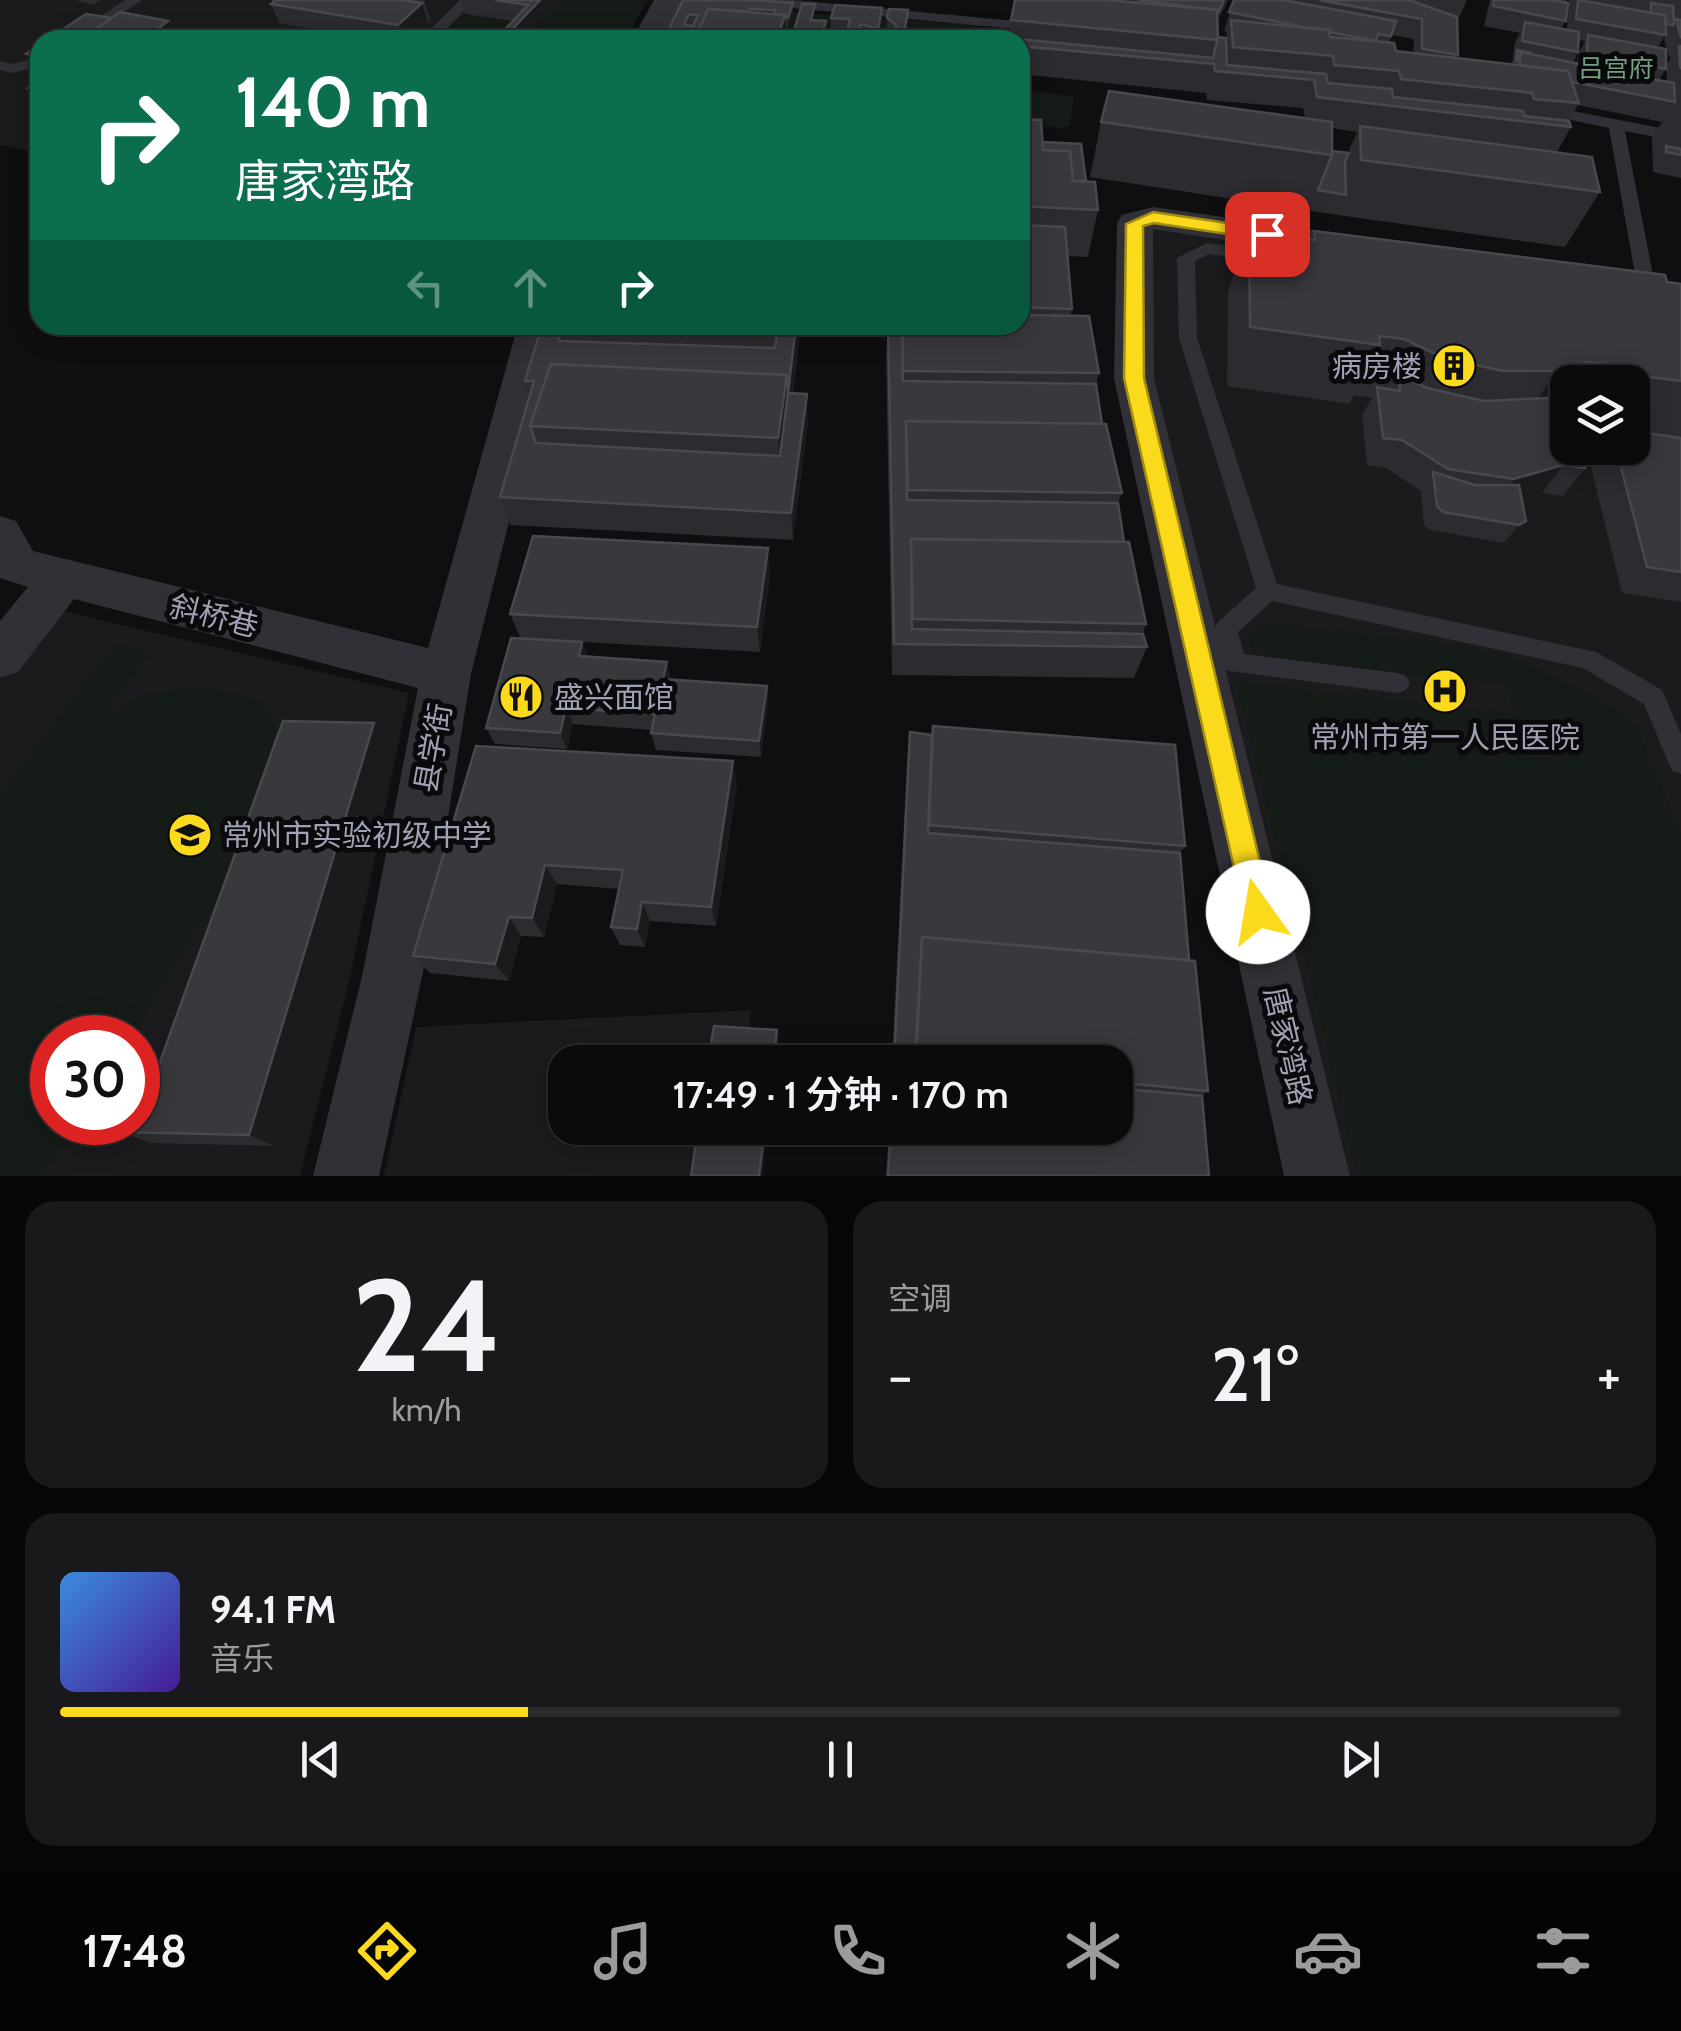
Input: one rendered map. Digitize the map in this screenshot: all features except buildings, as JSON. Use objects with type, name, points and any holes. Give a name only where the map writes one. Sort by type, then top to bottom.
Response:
[{"type":"street","points":[[652,30],[669,0]]},
{"type":"street","name":"唐家湾路","points":[[1316,1176],[1217,661],[1134,378],[1135,224],[1153,218],[1358,259]]},
{"type":"street","name":"县学街","points":[[346,1176],[393,972],[446,674],[535,335]]},
{"type":"street","name":"斜桥巷","points":[[0,534],[16,566],[446,674]]},
{"type":"street","points":[[0,657],[63,578]]},
{"type":"lane","points":[[88,30],[135,0]]},
{"type":"lane","points":[[437,30],[468,0]]},
{"type":"lane","points":[[749,0],[1060,30]]},
{"type":"lane","points":[[0,66],[12,69],[30,63]]},
{"type":"lane","points":[[1525,107],[1681,138]]},
{"type":"lane","points":[[1616,125],[1645,290]]},
{"type":"lane","points":[[1268,591],[1188,338],[1186,258],[1207,248],[1358,259]]},
{"type":"lane","points":[[1268,591],[1226,629],[1217,661],[1398,684]]},
{"type":"lane","points":[[1268,591],[1588,659],[1653,697],[1679,755]]},
{"type":"shaded area","points":[[0,0],[479,0],[450,30],[30,30],[30,151],[0,145]]},
{"type":"shaded area","points":[[479,0],[647,0],[631,30],[450,30]]},
{"type":"shaded area","points":[[686,5],[978,25],[977,30],[674,30]]},
{"type":"shaded area","points":[[1030,90],[1074,97],[1070,125],[1030,126]]},
{"type":"shaded area","name":"常州市第一人民医院","points":[[1153,218],[1681,296],[1681,1176],[1317,1176],[1134,378]]},
{"type":"shaded area","name":"常州市实验初级中学","points":[[54,609],[409,693],[350,977],[300,1176],[0,1176],[0,680]]},
{"type":"shaded area","points":[[1264,622],[1451,644],[1515,658],[1608,703],[1637,728],[1681,833],[1681,1176],[1358,1176],[1236,681],[1515,714],[1507,685],[1262,657],[1251,647],[1248,635]]},
{"type":"shaded area","points":[[114,643],[151,652],[107,712],[155,691],[209,687],[262,701],[289,732],[268,820],[145,1015],[30,1015],[30,1145],[64,1145],[55,1159],[35,1176],[0,1176],[0,792]]},
{"type":"shaded area","points":[[751,1010],[749,1039],[779,1041],[778,1045],[548,1045],[548,1145],[766,1145],[762,1176],[384,1176],[416,1027]]},
{"type":"place","name":"病房楼","points":[[1454,366]]},
{"type":"place","name":"常州市第一人民医院","points":[[1445,691]]},
{"type":"place","name":"盛兴面馆","points":[[521,697]]},
{"type":"place","name":"常州市实验初级中学","points":[[190,835]]},
{"type":"route","points":[[1258,912],[1134,378],[1135,224],[1153,218],[1267,234]]},
{"type":"park label","name":"吕宫府","points":[[1616,68]]}]
